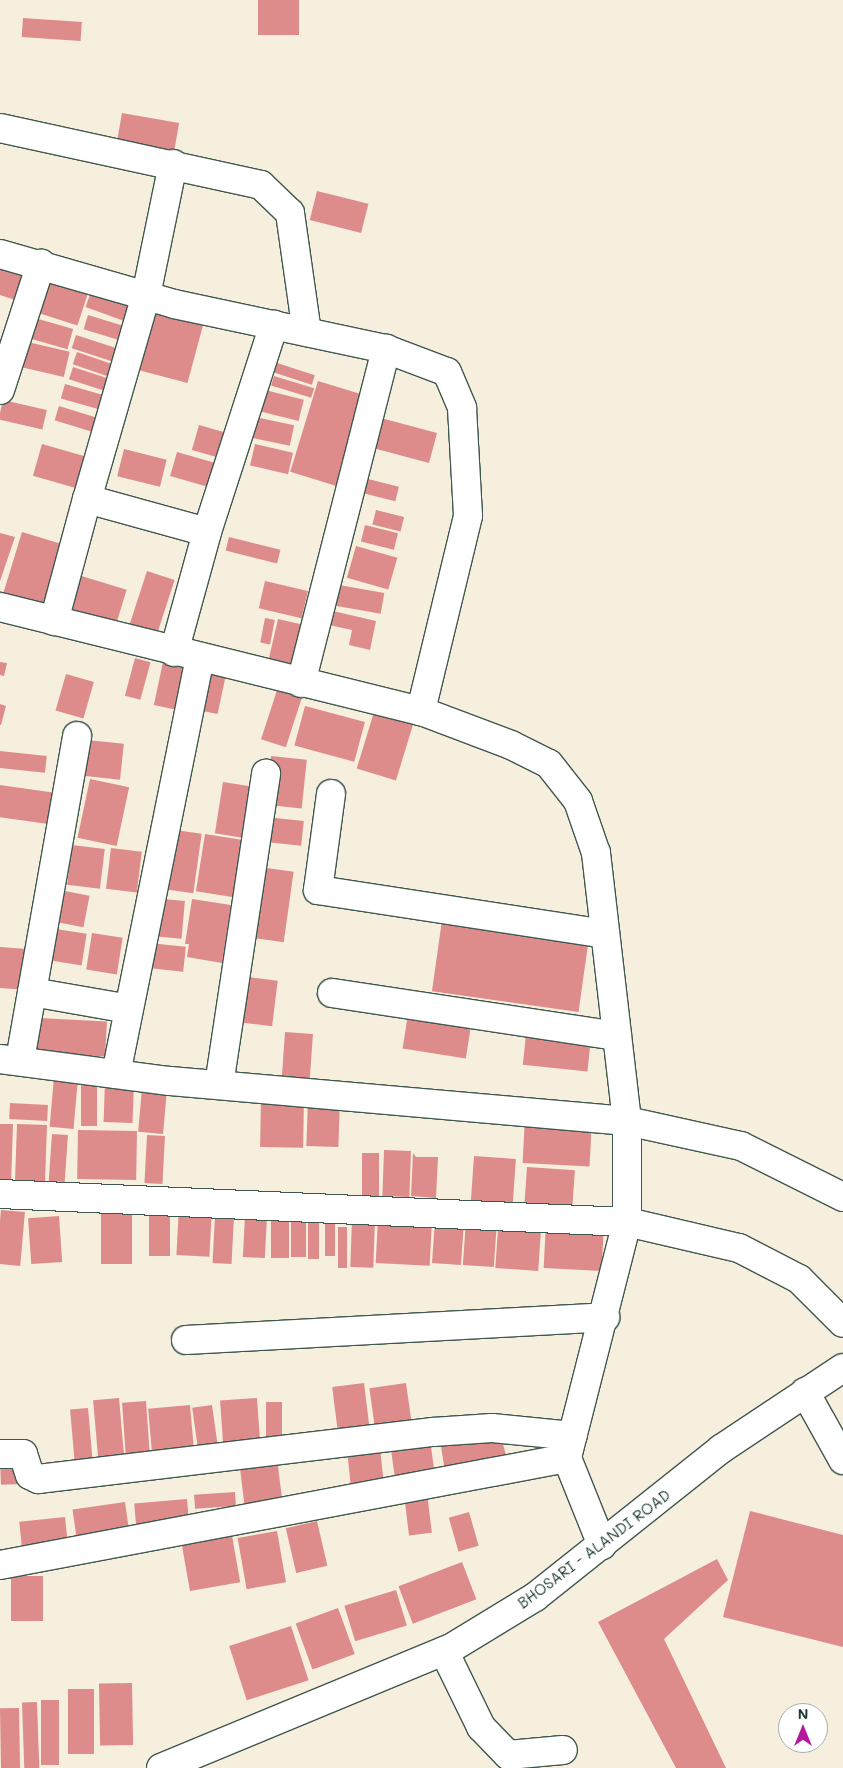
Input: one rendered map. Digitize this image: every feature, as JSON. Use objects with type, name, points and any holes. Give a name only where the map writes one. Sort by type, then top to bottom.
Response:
[{"type":"street","points":[[0,128],[173,164],[261,185],[290,213],[307,332]]},
{"type":"street","points":[[54,622],[86,498],[146,295],[173,164]]},
{"type":"street","points":[[0,254],[146,295],[386,349],[447,372],[462,408],[468,516],[421,711]]},
{"type":"street","points":[[0,390],[41,264]]},
{"type":"street","points":[[116,1074],[129,1009],[207,532],[274,325]]},
{"type":"street","points":[[301,683],[386,349]]},
{"type":"street","points":[[86,498],[207,532]]},
{"type":"street","points":[[0,607],[187,655],[421,711],[511,745],[549,764],[578,801],[596,854],[626,1121],[627,1222],[605,1317],[570,1447],[602,1546]]},
{"type":"street","points":[[77,736],[32,992],[10,1060],[219,1085],[626,1121],[741,1146],[843,1198]]},
{"type":"street","points":[[219,1085],[266,774]]},
{"type":"street","points":[[331,794],[318,890],[605,934]]},
{"type":"street","points":[[32,992],[129,1009]]},
{"type":"street","points":[[332,993],[617,1036]]},
{"type":"street","points":[[0,1194],[627,1222],[739,1248],[799,1279],[843,1323]]},
{"type":"street","points":[[186,1340],[605,1317]]},
{"type":"street","name":"BHOSARI - ALANDI ROAD","points":[[161,1768],[444,1651],[535,1597],[602,1546],[721,1449],[843,1368]]},
{"type":"street","points":[[805,1392],[843,1460]]},
{"type":"street","points":[[0,1454],[23,1454],[30,1475],[38,1479],[433,1432],[492,1428],[570,1447]]},
{"type":"street","points":[[0,1565],[570,1447]]},
{"type":"street","points":[[444,1651],[481,1727],[508,1755],[564,1750]]},
{"type":"building","points":[[258,0],[299,0],[299,35],[258,35]]},
{"type":"building","points":[[23,18],[82,22],[81,41],[22,37]]},
{"type":"building","points":[[122,113],[179,123],[174,154],[117,144]]},
{"type":"building","points":[[317,191],[368,204],[361,233],[310,220]]},
{"type":"building","points":[[0,262],[24,269],[15,300],[0,295]]},
{"type":"building","points":[[41,279],[88,294],[77,326],[31,310]]},
{"type":"building","points":[[91,292],[130,306],[124,321],[86,307]]},
{"type":"building","points":[[154,311],[203,324],[187,383],[138,370]]},
{"type":"building","points":[[88,315],[133,329],[129,343],[84,329]]},
{"type":"building","points":[[28,316],[73,329],[67,349],[22,336]]},
{"type":"building","points":[[76,335],[125,351],[120,364],[72,348]]},
{"type":"building","points":[[19,340],[70,352],[64,377],[13,365]]},
{"type":"building","points":[[77,352],[118,366],[113,378],[73,364]]},
{"type":"building","points":[[274,362],[315,375],[312,385],[271,372]]},
{"type":"building","points":[[73,367],[113,380],[109,392],[69,379]]},
{"type":"building","points":[[274,376],[314,388],[311,398],[271,386]]},
{"type":"building","points":[[318,381],[371,397],[343,488],[290,472]]},
{"type":"building","points":[[65,384],[107,396],[103,411],[61,398]]},
{"type":"building","points":[[265,390],[304,400],[298,421],[260,411]]},
{"type":"building","points":[[3,400],[47,410],[42,430],[0,420]]},
{"type":"building","points":[[59,406],[96,417],[92,432],[55,420]]},
{"type":"building","points":[[255,417],[294,425],[290,446],[251,438]]},
{"type":"building","points":[[381,418],[437,433],[429,463],[373,448]]},
{"type":"building","points":[[199,425],[237,436],[230,461],[192,450]]},
{"type":"building","points":[[42,444],[88,457],[79,489],[33,476]]},
{"type":"building","points":[[255,444],[293,453],[288,474],[250,465]]},
{"type":"building","points":[[124,449],[167,460],[160,487],[117,476]]},
{"type":"building","points":[[177,452],[225,466],[218,490],[170,476]]},
{"type":"building","points":[[364,478],[399,487],[395,501],[360,493]]},
{"type":"building","points":[[376,510],[404,517],[401,532],[372,525]]},
{"type":"building","points":[[365,525],[398,533],[394,550],[361,541]]},
{"type":"building","points":[[22,532],[70,547],[49,614],[2,599]]},
{"type":"building","points":[[0,533],[15,537],[0,581]]},
{"type":"building","points":[[229,537],[280,550],[277,563],[226,551]]},
{"type":"building","points":[[356,546],[397,558],[388,590],[347,578]]},
{"type":"building","points":[[147,571],[175,580],[156,636],[129,627]]},
{"type":"building","points":[[75,574],[127,590],[115,629],[63,613]]},
{"type":"building","points":[[265,581],[308,591],[302,618],[259,608]]},
{"type":"building","points":[[339,585],[384,593],[381,614],[335,606]]},
{"type":"building","points":[[333,611],[376,621],[370,650],[349,645],[352,630],[329,625]]},
{"type":"building","points":[[265,618],[275,620],[270,644],[260,643]]},
{"type":"building","points":[[278,619],[304,625],[293,674],[267,668]]},
{"type":"building","points":[[135,658],[150,662],[140,700],[125,696]]},
{"type":"building","points":[[0,662],[7,663],[4,676],[0,675]]},
{"type":"building","points":[[163,662],[191,668],[182,711],[154,705]]},
{"type":"building","points":[[212,673],[226,676],[218,714],[204,711]]},
{"type":"building","points":[[66,674],[94,682],[83,719],[56,711]]},
{"type":"building","points":[[279,684],[304,692],[286,747],[261,739]]},
{"type":"building","points":[[0,704],[6,706],[1,725],[0,725]]},
{"type":"building","points":[[305,706],[365,722],[354,762],[294,746]]},
{"type":"building","points":[[374,712],[413,724],[396,780],[357,768]]},
{"type":"building","points":[[87,740],[124,744],[120,780],[83,776]]},
{"type":"building","points":[[0,751],[47,756],[45,773],[0,768]]},
{"type":"building","points":[[271,756],[307,760],[302,808],[266,805]]},
{"type":"building","points":[[90,779],[129,787],[117,846],[78,838]]},
{"type":"building","points":[[223,782],[254,787],[245,838],[215,833]]},
{"type":"building","points":[[0,785],[54,793],[50,824],[0,817]]},
{"type":"building","points":[[266,817],[304,821],[301,846],[263,842]]},
{"type":"building","points":[[168,829],[202,834],[193,893],[160,888]]},
{"type":"building","points":[[205,834],[245,840],[235,898],[196,891]]},
{"type":"building","points":[[72,845],[105,849],[100,889],[67,885]]},
{"type":"building","points":[[111,848],[142,852],[137,892],[106,889]]},
{"type":"building","points":[[252,866],[294,872],[284,942],[242,936]]},
{"type":"building","points":[[65,891],[90,896],[83,927],[59,922]]},
{"type":"building","points":[[152,898],[185,901],[182,939],[149,936]]},
{"type":"building","points":[[192,899],[231,905],[222,963],[187,957],[189,944],[185,944]]},
{"type":"building","points":[[442,920],[589,941],[579,1012],[432,991]]},
{"type":"building","points":[[56,929],[87,934],[82,965],[51,961]]},
{"type":"building","points":[[92,933],[123,938],[117,974],[86,970]]},
{"type":"building","points":[[149,943],[186,947],[183,972],[146,968]]},
{"type":"building","points":[[0,947],[27,949],[24,990],[0,988]]},
{"type":"building","points":[[240,976],[278,981],[272,1026],[234,1022]]},
{"type":"building","points":[[409,1008],[472,1018],[466,1059],[403,1048]]},
{"type":"building","points":[[39,1018],[107,1022],[105,1057],[37,1053]]},
{"type":"building","points":[[527,1025],[592,1032],[587,1072],[523,1065]]},
{"type":"building","points":[[285,1032],[313,1034],[310,1079],[282,1077]]},
{"type":"building","points":[[54,1077],[78,1079],[74,1129],[50,1127]]},
{"type":"building","points":[[81,1081],[97,1081],[97,1126],[81,1126]]},
{"type":"building","points":[[105,1081],[134,1082],[133,1123],[104,1122]]},
{"type":"building","points":[[142,1088],[167,1090],[163,1134],[138,1132]]},
{"type":"building","points":[[261,1096],[304,1097],[303,1148],[260,1147]]},
{"type":"building","points":[[308,1099],[340,1100],[338,1147],[306,1146]]},
{"type":"building","points":[[10,1103],[48,1105],[47,1121],[9,1119]]},
{"type":"building","points":[[525,1117],[592,1121],[590,1166],[523,1163]]},
{"type":"building","points":[[0,1124],[13,1124],[11,1185],[0,1184]]},
{"type":"building","points":[[17,1124],[47,1125],[45,1183],[15,1182]]},
{"type":"building","points":[[78,1130],[137,1131],[136,1180],[77,1179]]},
{"type":"building","points":[[52,1134],[68,1135],[65,1182],[49,1181]]},
{"type":"building","points":[[147,1135],[165,1136],[162,1184],[144,1183]]},
{"type":"building","points":[[384,1150],[411,1151],[409,1197],[382,1196]]},
{"type":"building","points":[[362,1153],[379,1153],[379,1199],[362,1199]]},
{"type":"building","points":[[413,1153],[416,1157],[438,1157],[436,1198],[411,1196]]},
{"type":"building","points":[[474,1156],[516,1159],[513,1207],[471,1204]]},
{"type":"building","points":[[527,1167],[575,1170],[572,1215],[524,1212]]},
{"type":"building","points":[[179,1206],[212,1208],[209,1257],[176,1255]]},
{"type":"building","points":[[1,1210],[25,1212],[20,1266],[0,1264]]},
{"type":"building","points":[[149,1210],[170,1210],[170,1256],[149,1256]]},
{"type":"building","points":[[101,1211],[132,1211],[132,1264],[101,1264]]},
{"type":"building","points":[[271,1212],[289,1212],[289,1258],[271,1258]]},
{"type":"building","points":[[291,1215],[306,1215],[306,1257],[291,1257]]},
{"type":"building","points":[[59,1216],[62,1262],[31,1264],[28,1218]]},
{"type":"building","points":[[215,1216],[234,1217],[232,1264],[213,1263]]},
{"type":"building","points":[[245,1216],[267,1217],[265,1258],[243,1257]]},
{"type":"building","points":[[352,1219],[375,1220],[373,1268],[350,1267]]},
{"type":"building","points":[[378,1219],[432,1222],[430,1266],[376,1263]]},
{"type":"building","points":[[435,1220],[464,1222],[461,1265],[432,1263]]},
{"type":"building","points":[[466,1220],[497,1222],[494,1267],[463,1265]]},
{"type":"building","points":[[325,1221],[335,1221],[335,1256],[325,1256]]},
{"type":"building","points":[[308,1222],[319,1222],[319,1259],[308,1259]]},
{"type":"building","points":[[546,1223],[604,1226],[602,1271],[544,1268]]},
{"type":"building","points":[[338,1227],[347,1227],[347,1268],[338,1268]]},
{"type":"building","points":[[498,1229],[541,1232],[538,1271],[495,1268]]},
{"type":"building","points":[[364,1383],[370,1431],[338,1435],[332,1387]]},
{"type":"building","points":[[406,1383],[412,1424],[375,1429],[369,1388]]},
{"type":"building","points":[[119,1398],[124,1461],[99,1463],[93,1400]]},
{"type":"building","points":[[257,1398],[260,1444],[223,1446],[220,1401]]},
{"type":"building","points":[[146,1401],[150,1454],[126,1456],[122,1403]]},
{"type":"building","points":[[266,1402],[282,1402],[282,1446],[266,1446]]},
{"type":"building","points":[[190,1405],[194,1455],[153,1458],[148,1409]]},
{"type":"building","points":[[212,1405],[219,1453],[199,1455],[192,1408]]},
{"type":"building","points":[[88,1408],[93,1466],[75,1467],[70,1410]]},
{"type":"building","points":[[500,1434],[508,1462],[445,1472],[440,1440]]},
{"type":"building","points":[[430,1440],[435,1474],[395,1479],[390,1446]]},
{"type":"building","points":[[380,1448],[384,1486],[351,1489],[347,1451]]},
{"type":"building","points":[[22,1457],[23,1484],[1,1485],[0,1458]]},
{"type":"building","points":[[277,1458],[283,1507],[245,1511],[239,1463]]},
{"type":"building","points":[[235,1492],[236,1506],[195,1509],[194,1495]]},
{"type":"building","points":[[427,1493],[432,1533],[409,1536],[404,1496]]},
{"type":"building","points":[[187,1499],[189,1520],[136,1525],[134,1504]]},
{"type":"building","points":[[125,1502],[129,1532],[77,1539],[73,1509]]},
{"type":"building","points":[[750,1511],[843,1535],[843,1647],[723,1617]]},
{"type":"building","points":[[469,1512],[479,1546],[458,1551],[449,1518]]},
{"type":"building","points":[[65,1517],[68,1546],[22,1551],[19,1522]]},
{"type":"building","points":[[317,1521],[327,1566],[296,1573],[286,1528]]},
{"type":"building","points":[[231,1530],[240,1582],[190,1591],[181,1539]]},
{"type":"building","points":[[277,1531],[286,1582],[247,1589],[238,1538]]},
{"type":"building","points":[[717,1559],[728,1580],[664,1639],[726,1768],[676,1768],[598,1622]]},
{"type":"building","points":[[462,1562],[476,1599],[413,1624],[399,1586]]},
{"type":"building","points":[[11,1576],[43,1576],[43,1621],[11,1621]]},
{"type":"building","points":[[396,1590],[407,1625],[355,1641],[344,1606]]},
{"type":"building","points":[[338,1608],[355,1654],[312,1669],[296,1623]]},
{"type":"building","points":[[291,1626],[309,1680],[247,1700],[229,1646]]},
{"type":"building","points":[[132,1683],[133,1745],[100,1746],[99,1684]]},
{"type":"building","points":[[68,1689],[94,1689],[94,1754],[68,1754]]},
{"type":"building","points":[[41,1700],[59,1700],[59,1765],[41,1765]]},
{"type":"building","points":[[37,1702],[39,1768],[24,1768],[22,1703]]},
{"type":"building","points":[[0,1708],[19,1708],[20,1768],[1,1768]]}]
